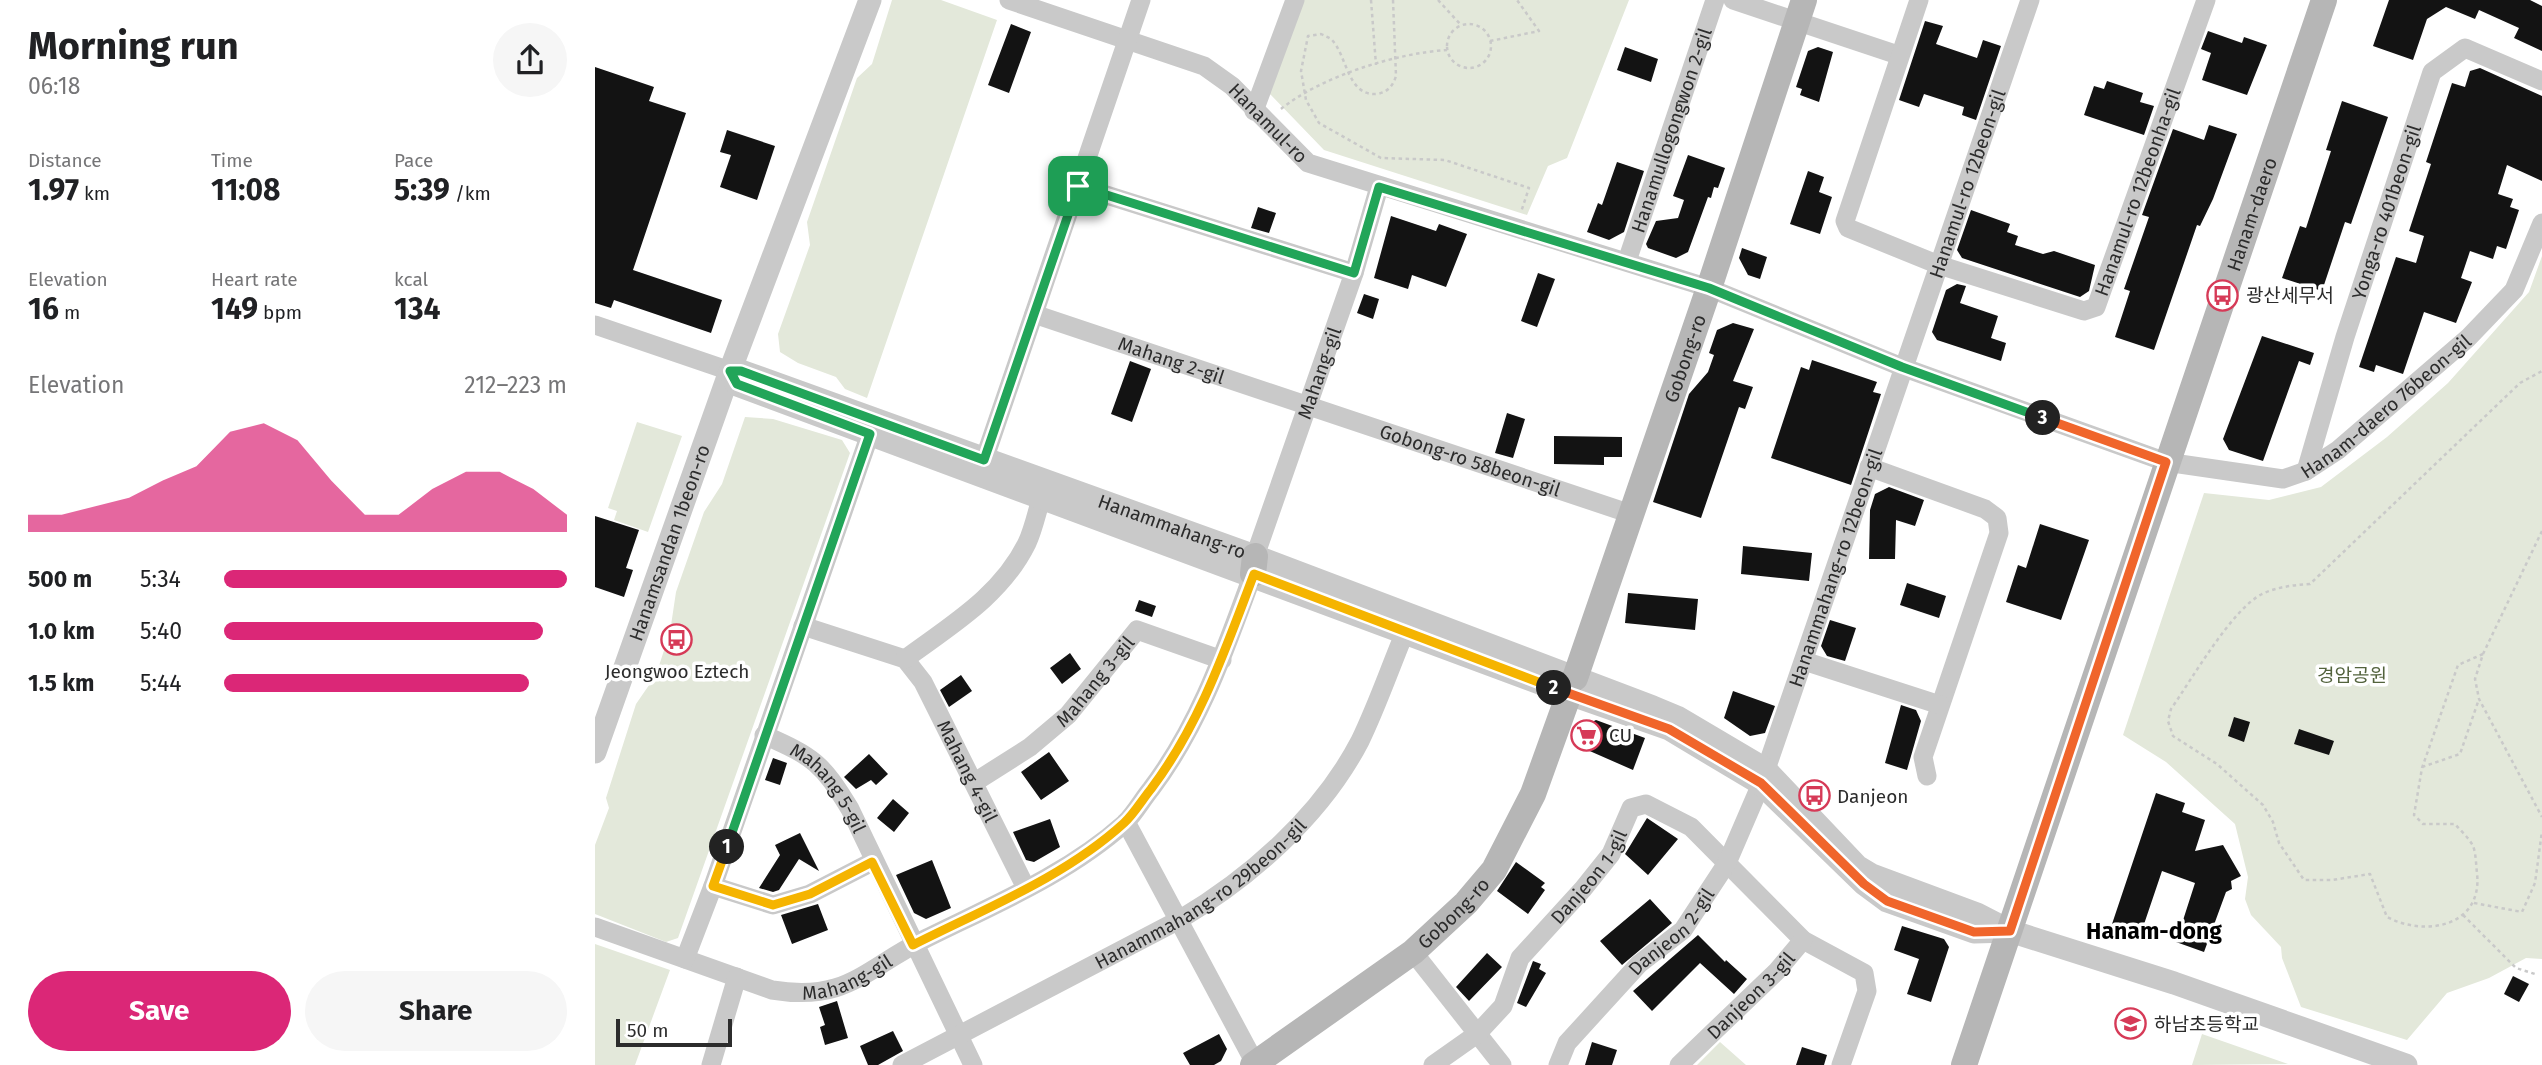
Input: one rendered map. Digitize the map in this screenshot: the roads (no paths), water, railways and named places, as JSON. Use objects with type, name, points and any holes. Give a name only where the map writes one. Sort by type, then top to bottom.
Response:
[{"type":"main road","name":"Hanam-daero","points":[[1964,1065],[2324,2]]},
{"type":"main road","name":"Gobong-ro","points":[[1255,1065],[1413,951],[1466,903],[1494,870],[1533,794],[1572,686],[1709,288],[1800,11]]},
{"type":"street","name":"Hanamsandan 1beon-ro","points":[[595,752],[730,371],[870,0]]},
{"type":"street","name":"Hanamul-ro","points":[[1009,0],[1204,66],[1231,86],[1308,163],[1709,288],[1902,367],[2166,462]]},
{"type":"street","points":[[984,460],[1141,0]]},
{"type":"street","points":[[1254,111],[1295,0]]},
{"type":"street","name":"Hanamullogongwon 2-gil","points":[[1627,261],[1715,0]]},
{"type":"street","points":[[1733,0],[1800,11],[1898,55]]},
{"type":"street","points":[[1919,0],[1898,55],[1845,221],[1854,232],[1939,265]]},
{"type":"street","name":"Hanamul-ro 12beon-gil","points":[[1902,367],[2030,0]]},
{"type":"street","name":"Hanamul-ro 12beonha-gil","points":[[1939,265],[2084,311],[2096,307],[2206,0]]},
{"type":"street","name":"Yonga-ro 401beon-gil","points":[[2306,471],[2345,337],[2432,72],[2465,48],[2542,81]]},
{"type":"street","points":[[1078,186],[1354,273]]},
{"type":"street","name":"Mahang-gil","points":[[595,927],[772,990],[803,995],[839,989],[913,945],[1069,864],[1126,822],[1169,765],[1191,728],[1221,660],[1354,273],[1379,187]]},
{"type":"street","name":"Hanam-daero 76beon-gil","points":[[2166,462],[2283,479],[2306,471],[2337,450],[2468,338],[2514,290],[2542,223]]},
{"type":"street","name":"Mahang 2-gil","points":[[1034,314],[1309,405]]},
{"type":"street","points":[[595,325],[730,371]]},
{"type":"street","name":"Hanammahang-ro 12beon-gil","points":[[1763,776],[1902,367]]},
{"type":"street","name":"Hanammahang-ro","points":[[1572,686],[984,460],[741,371],[730,371],[737,384],[1042,496],[1254,565],[1405,632],[1572,686],[1677,718],[1763,776],[1857,866],[1883,880],[1977,914],[2010,931],[2174,983],[2406,1065]]},
{"type":"street","name":"Gobong-ro 58beon-gil","points":[[1309,405],[1631,514]]},
{"type":"street","points":[[685,958],[713,886],[870,434]]},
{"type":"street","points":[[1869,467],[1985,509],[1997,518],[1999,533],[1923,757],[1927,776]]},
{"type":"street","points":[[803,626],[905,659],[990,596],[1009,573],[1027,541],[1042,496]]},
{"type":"street","name":"Mahang 3-gil","points":[[975,782],[1030,747],[1068,715],[1137,631],[1221,660]]},
{"type":"street","name":"Hanammahang-ro 29beon-gil","points":[[902,1065],[1179,920],[1217,898],[1269,855],[1323,796],[1359,742],[1405,632]]},
{"type":"street","name":"Mahang 4-gil","points":[[905,659],[923,682],[1026,888]]},
{"type":"street","points":[[1804,661],[1940,705]]},
{"type":"street","name":"Mahang 5-gil","points":[[764,735],[799,750],[826,771],[850,809],[872,862],[973,1065]]},
{"type":"street","name":"Danjeon 2-gil","points":[[1558,1065],[1567,1043],[1639,964],[1683,930],[1727,863],[1763,776]]},
{"type":"street","name":"Danjeon 1-gil","points":[[1433,1065],[1477,1034],[1503,1006],[1520,958],[1611,854],[1632,808],[1646,804],[1691,827],[1727,863]]},
{"type":"street","points":[[1126,822],[1255,1065]]},
{"type":"street","name":"Mahang 5-gil","points":[[713,886],[773,905],[810,894],[872,862]]},
{"type":"street","name":"Danjeon 3-gil","points":[[1679,1065],[1777,971],[1803,940],[1727,863]]},
{"type":"street","points":[[1803,940],[1864,973],[1867,992],[1841,1065]]},
{"type":"street","points":[[1413,951],[1502,1065]]},
{"type":"street","points":[[711,1065],[737,977]]},
{"type":"place","name":"광산세무서","points":[[2223,295]]},
{"type":"place","name":"Jeongwoo Eztech","points":[[677,640]]},
{"type":"place","name":"CU","points":[[1586,735]]},
{"type":"place","name":"Danjeon","points":[[1814,796]]},
{"type":"place","name":"하남초등학교","points":[[2131,1024]]},
{"type":"district","name":"Hanam-dong","points":[[2154,931]]},
{"type":"park label","name":"경암공원","points":[[2352,675]]}]
